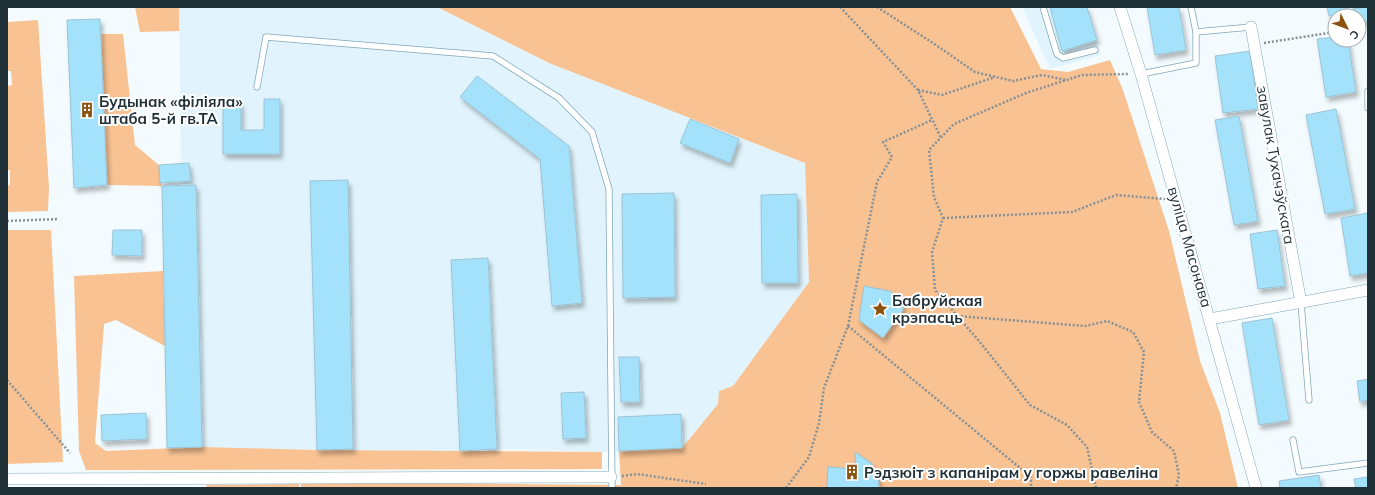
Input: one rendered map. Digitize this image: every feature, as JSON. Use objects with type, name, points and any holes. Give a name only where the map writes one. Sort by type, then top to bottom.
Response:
[{"type":"street","name":"вуліца Масонава","points":[[1120,7],[1177,200],[1256,488]]},
{"type":"street","name":"завулак Тухачэўскага","points":[[1251,27],[1301,303]]},
{"type":"street","points":[[1210,319],[1368,290]]},
{"type":"street","points":[[7,479],[71,483],[611,477]]},
{"type":"lane","points":[[1043,7],[1057,54],[1062,58],[1095,50]]},
{"type":"lane","points":[[1141,74],[1196,63],[1196,32],[1191,7]]},
{"type":"lane","points":[[1196,32],[1251,27]]},
{"type":"lane","points":[[257,87],[266,37],[493,56],[558,98],[592,132],[609,189],[612,488]]},
{"type":"lane","points":[[1368,91],[1368,108]]},
{"type":"lane","points":[[1301,303],[1309,400]]},
{"type":"lane","points":[[1293,440],[1299,472],[1368,463]]},
{"type":"path","points":[[840,7],[918,90],[941,138]]},
{"type":"path","points":[[877,7],[975,72],[1013,81],[1042,76],[1066,80]]},
{"type":"path","points":[[1254,44],[1327,33]]},
{"type":"path","points":[[1096,488],[1087,447],[1067,425],[1030,405],[935,290],[932,252],[943,218],[934,197],[929,150],[954,124],[1026,93],[1082,75],[1141,74]]},
{"type":"path","points":[[918,90],[942,95],[996,77]]},
{"type":"path","points":[[786,488],[809,457],[819,423],[824,388],[848,326],[877,182],[892,157],[883,142],[932,120]]},
{"type":"path","points":[[943,218],[1072,212],[1116,195],[1177,200]]},
{"type":"path","points":[[7,221],[59,219]]},
{"type":"path","points":[[957,316],[1085,326],[1107,321],[1132,332],[1144,352],[1139,402],[1152,432],[1174,451],[1179,475],[1176,488]]},
{"type":"path","points":[[848,326],[1032,478],[1031,488]]},
{"type":"path","points":[[7,380],[70,453]]},
{"type":"path","points":[[611,477],[637,474],[706,484]]},
{"type":"shaded area","points":[[135,7],[179,7],[179,31],[140,32]]},
{"type":"shaded area","points":[[179,7],[437,7],[549,63],[805,163],[809,282],[733,386],[719,391],[718,404],[682,448],[611,452],[497,449],[460,451],[167,448],[162,186],[179,185],[181,163]]},
{"type":"shaded area","points":[[437,7],[1010,7],[1041,69],[1068,72],[1110,60],[1123,90],[1169,231],[1200,361],[1220,413],[1238,488],[301,488],[301,482],[621,485],[619,451],[682,448],[718,404],[719,391],[733,386],[809,282],[805,163],[549,63]]},
{"type":"shaded area","points":[[1022,7],[1087,7],[1101,55],[1050,69]]},
{"type":"shaded area","points":[[38,20],[49,187],[48,211],[7,212],[7,186],[10,185],[10,170],[7,170],[7,86],[12,85],[11,71],[7,71],[7,22]]},
{"type":"shaded area","points":[[101,34],[123,34],[135,145],[159,165],[162,186],[107,185]]},
{"type":"shaded area","points":[[7,230],[51,230],[63,462],[7,464]]},
{"type":"shaded area","points":[[163,271],[165,346],[116,320],[104,324],[95,443],[106,451],[202,447],[317,450],[602,452],[602,469],[86,470],[79,451],[74,276]]},
{"type":"shaded area","points":[[299,484],[299,488],[207,488],[206,485]]},
{"type":"building","points":[[1050,7],[1087,7],[1097,40],[1062,51]]},
{"type":"building","points":[[1147,7],[1179,7],[1186,50],[1155,55]]},
{"type":"building","points":[[1327,7],[1347,8],[1327,8]]},
{"type":"building","points":[[1368,7],[1368,21],[1367,8],[1360,8]]},
{"type":"building","name":"Будынак «філіяла» штаба 5-й гв.ТА","points":[[100,19],[107,185],[74,188],[67,20]]},
{"type":"building","points":[[1327,38],[1327,48],[1349,48],[1356,92],[1326,97],[1317,39]]},
{"type":"building","points":[[1250,51],[1258,109],[1223,113],[1215,56]]},
{"type":"building","points":[[477,76],[569,146],[582,303],[552,306],[540,159],[460,97]]},
{"type":"building","points":[[264,99],[280,99],[280,154],[223,154],[223,102],[241,102],[241,130],[264,130]]},
{"type":"building","points":[[1336,109],[1355,209],[1325,214],[1306,115]]},
{"type":"building","points":[[1239,116],[1258,221],[1234,225],[1215,120]]},
{"type":"building","points":[[690,119],[739,139],[730,163],[680,143]]},
{"type":"building","points":[[189,163],[191,181],[160,183],[159,165]]},
{"type":"building","points":[[348,180],[353,449],[317,450],[310,181]]},
{"type":"building","points":[[196,185],[202,447],[167,448],[162,186]]},
{"type":"building","points":[[674,193],[675,297],[623,298],[622,194]]},
{"type":"building","points":[[797,194],[798,283],[762,283],[761,195]]},
{"type":"building","points":[[1368,213],[1368,273],[1350,276],[1341,218]]},
{"type":"building","points":[[113,230],[142,230],[142,256],[112,255]]},
{"type":"building","points":[[1277,230],[1285,286],[1258,289],[1250,234]]},
{"type":"building","points":[[488,258],[497,449],[460,451],[451,260]]},
{"type":"building","points":[[864,286],[889,291],[900,297],[903,310],[883,338],[859,320]]},
{"type":"building","points":[[1272,318],[1289,420],[1259,425],[1242,323]]},
{"type":"building","points":[[619,357],[639,357],[640,402],[621,402]]},
{"type":"building","points":[[1368,379],[1368,400],[1360,402],[1357,381]]},
{"type":"building","points":[[584,392],[586,438],[563,439],[561,393]]},
{"type":"building","points":[[146,413],[147,439],[102,441],[101,415]]},
{"type":"building","points":[[681,414],[682,448],[619,451],[618,417]]},
{"type":"building","name":"Рэдзюіт з капанірам у горжы равеліна","points":[[855,452],[871,463],[878,475],[879,488],[827,488],[828,467],[856,469]]},
{"type":"building","points":[[1319,475],[1321,488],[1280,488],[1279,481]]},
{"type":"building","points":[[1368,477],[1368,488],[1356,488],[1354,479]]},
{"type":"place","name":"Будынак «філіяла» штаба 5-й гв.ТА","points":[[87,110]]},
{"type":"place","name":"Бабруйская крэпасць","points":[[880,309]]},
{"type":"place","name":"Рэдзюіт з капанірам у горжы равеліна","points":[[852,472]]}]
